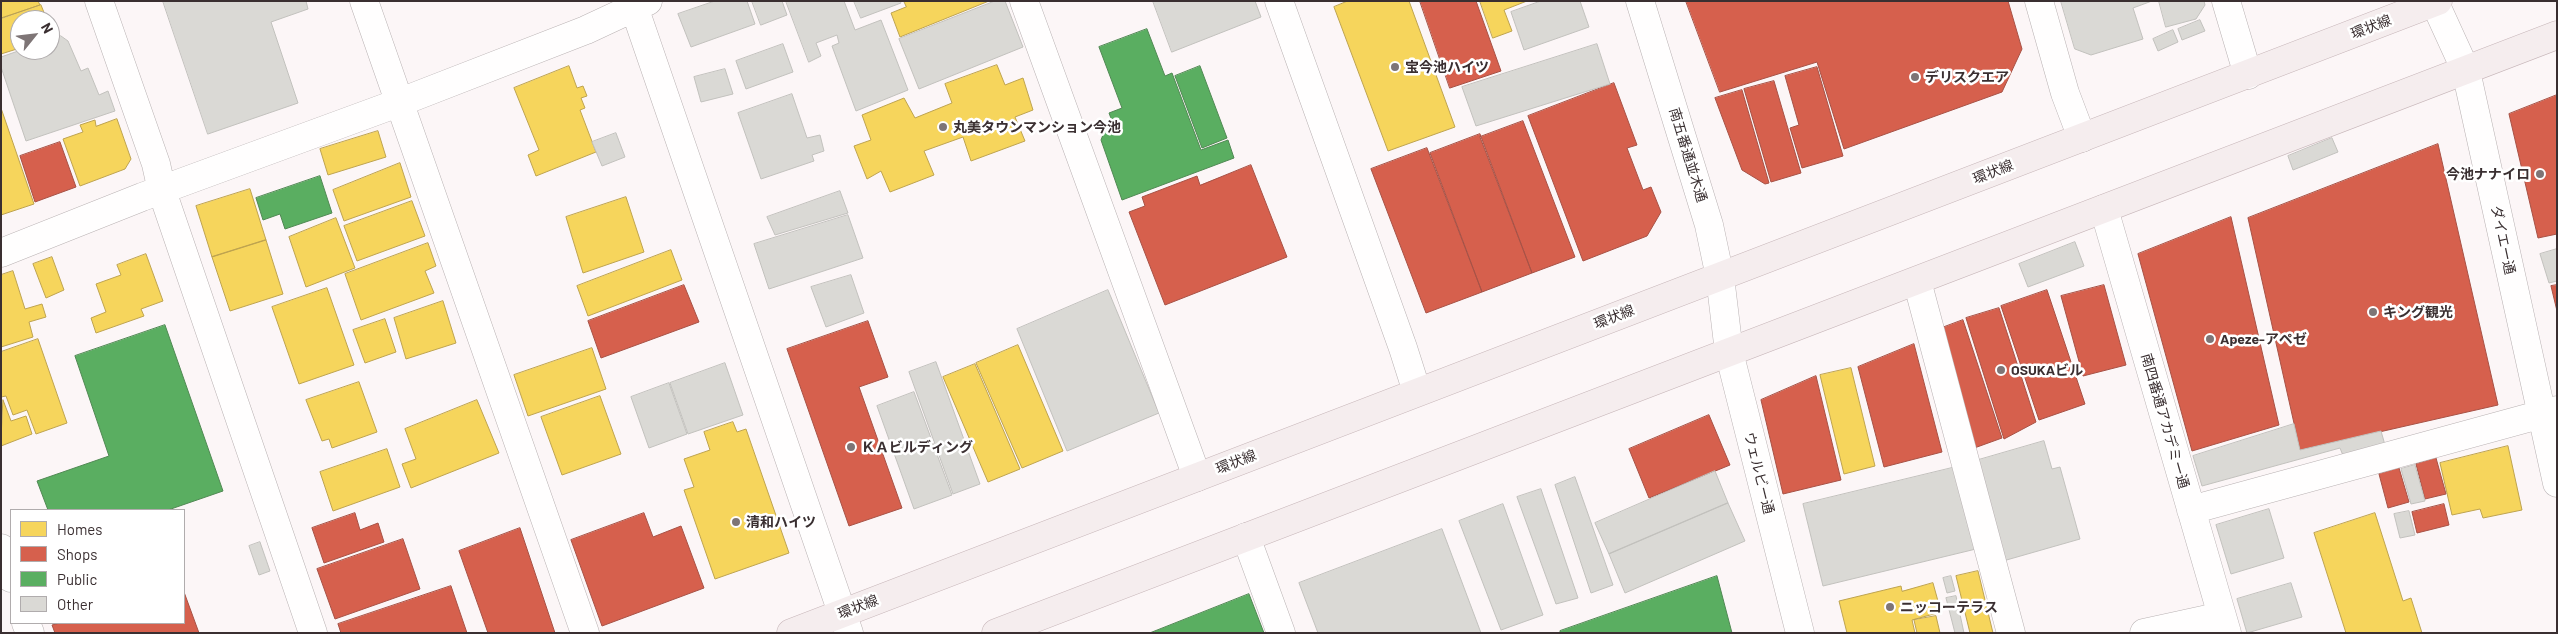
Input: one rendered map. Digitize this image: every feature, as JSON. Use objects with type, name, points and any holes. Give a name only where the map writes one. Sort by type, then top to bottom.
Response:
[{"type":"main road","name":"環状線","points":[[790,633],[845,623],[1197,477],[2436,2]]},
{"type":"main road","points":[[996,633],[2557,36]]},
{"type":"street","points":[[99,1],[156,164],[162,191],[313,633]]},
{"type":"street","points":[[364,1],[398,103],[585,633]]},
{"type":"street","points":[[1024,1],[1197,477]]},
{"type":"street","points":[[1280,1],[1417,392]]},
{"type":"street","name":"南五番通並木通","points":[[1640,1],[1709,225],[1720,277],[1724,313]]},
{"type":"street","points":[[2039,1],[2064,93],[2082,138]]},
{"type":"street","points":[[2226,1],[2248,74]]},
{"type":"street","name":"ダイエー通","points":[[2436,2],[2466,71],[2548,412],[2557,483]]},
{"type":"street","points":[[1,253],[586,30],[638,3],[845,623]]},
{"type":"street","name":"南四番通アカデミー通","points":[[2104,209],[2224,624]]},
{"type":"street","points":[[1917,281],[2011,633]]},
{"type":"street","name":"ウェルビー通","points":[[1724,313],[1729,352],[1800,633]]},
{"type":"street","points":[[2191,510],[2548,412]]},
{"type":"street","points":[[1246,537],[1281,633]]},
{"type":"street","points":[[1,548],[10,575]]},
{"type":"street","points":[[2144,633],[2224,624]]},
{"type":"building: Homes","points":[[1,1],[38,1],[40,5],[25,10],[10,10],[10,15],[1,18]]},
{"type":"building: Homes","points":[[904,1],[989,1],[900,37],[891,13],[906,7]]},
{"type":"building: Homes","name":"宝今池ハイツ","points":[[1348,1],[1409,1],[1455,127],[1388,151],[1334,7]]},
{"type":"building: Homes","points":[[1480,1],[1527,1],[1504,10],[1512,31],[1493,38]]},
{"type":"building: Homes","points":[[41,5],[43,10],[27,10]]},
{"type":"building: Homes","points":[[10,16],[10,51],[1,54],[1,19]]},
{"type":"building: Homes","name":"丸美タウンマンション今池","points":[[997,65],[1005,85],[1023,78],[1033,110],[1015,117],[1025,141],[971,161],[963,137],[924,151],[934,175],[890,192],[881,171],[867,179],[854,146],[871,140],[862,115],[904,98],[915,118],[952,103],[945,84]]},
{"type":"building: Homes","points":[[569,66],[577,88],[583,86],[587,96],[581,98],[585,108],[580,110],[596,152],[536,176],[528,155],[539,150],[514,88]]},
{"type":"building: Homes","points":[[1,108],[34,204],[1,215]]},
{"type":"building: Homes","points":[[117,119],[131,159],[125,169],[80,186],[63,139],[83,132],[80,125],[95,120],[96,126]]},
{"type":"building: Homes","points":[[378,131],[386,157],[328,175],[320,149]]},
{"type":"building: Homes","points":[[400,163],[411,197],[344,221],[333,190]]},
{"type":"building: Homes","points":[[250,189],[266,240],[212,257],[196,206]]},
{"type":"building: Homes","points":[[626,197],[644,252],[583,273],[566,217]]},
{"type":"building: Homes","points":[[412,201],[425,236],[357,261],[344,226]]},
{"type":"building: Homes","points":[[336,218],[355,268],[306,287],[289,237]]},
{"type":"building: Homes","points":[[266,240],[283,294],[230,311],[212,257]]},
{"type":"building: Homes","points":[[428,243],[436,266],[425,271],[434,293],[361,320],[345,274]]},
{"type":"building: Homes","points":[[671,250],[682,280],[588,316],[577,286]]},
{"type":"building: Homes","points":[[146,254],[163,301],[141,309],[144,316],[96,333],[91,318],[106,312],[96,284],[121,275],[117,265]]},
{"type":"building: Homes","points":[[52,257],[64,290],[46,298],[33,264]]},
{"type":"building: Homes","points":[[13,271],[25,309],[42,304],[46,317],[29,322],[33,337],[1,347],[1,275]]},
{"type":"building: Homes","points":[[327,288],[354,365],[299,384],[272,307]]},
{"type":"building: Homes","points":[[443,301],[456,343],[406,359],[394,318]]},
{"type":"building: Homes","points":[[385,319],[396,352],[365,363],[353,330]]},
{"type":"building: Homes","points":[[38,339],[67,423],[36,434],[27,410],[13,415],[6,396],[1,397],[1,352]]},
{"type":"building: Homes","points":[[1018,345],[1063,451],[1022,468],[976,363]]},
{"type":"building: Homes","points":[[592,348],[606,389],[528,416],[514,375]]},
{"type":"building: Homes","points":[[975,364],[1020,469],[988,482],[943,377]]},
{"type":"building: Homes","points":[[1851,368],[1875,466],[1844,474],[1820,375]]},
{"type":"building: Homes","points":[[359,382],[377,432],[332,448],[329,439],[322,441],[306,400]]},
{"type":"building: Homes","points":[[600,396],[621,454],[562,475],[541,417]]},
{"type":"building: Homes","points":[[3,400],[11,421],[26,416],[32,434],[1,446]]},
{"type":"building: Homes","points":[[477,400],[499,453],[411,488],[402,464],[416,459],[405,429]]},
{"type":"building: Homes","name":"清和ハイツ","points":[[733,422],[737,432],[746,429],[789,553],[715,579],[684,490],[694,487],[684,459],[710,450],[704,432]]},
{"type":"building: Homes","points":[[2508,446],[2522,510],[2483,518],[2480,509],[2452,515],[2440,463]]},
{"type":"building: Homes","points":[[387,449],[400,487],[333,511],[320,472]]},
{"type":"building: Homes","points":[[2375,513],[2403,601],[2411,598],[2422,633],[2346,633],[2314,533]]},
{"type":"building: Homes","points":[[1978,571],[1993,633],[1970,633],[1956,576]]},
{"type":"building: Homes","name":"ニッコーテラス","points":[[1933,583],[1941,612],[1912,620],[1915,633],[1847,633],[1839,601],[1901,586],[1902,591]]},
{"type":"building: Homes","points":[[1936,616],[1940,633],[1917,633],[1914,620]]},
{"type":"building: Shops","points":[[1420,1],[1476,1],[1501,71],[1450,88]]},
{"type":"building: Shops","name":"デリスクエア","points":[[1686,1],[2008,1],[2022,49],[2002,92],[1844,149],[1817,62],[1720,92]]},
{"type":"building: Shops","points":[[1817,67],[1843,156],[1802,168],[1790,128],[1799,125],[1785,76]]},
{"type":"building: Shops","points":[[1774,81],[1801,173],[1771,182],[1744,89]]},
{"type":"building: Shops","points":[[1614,83],[1637,145],[1627,148],[1643,190],[1651,187],[1661,212],[1647,236],[1583,261],[1528,116]]},
{"type":"building: Shops","points":[[1742,90],[1769,183],[1765,184],[1742,170],[1715,98]]},
{"type":"building: Shops","name":"今池ナナイロ","points":[[2557,95],[2557,234],[2538,238],[2509,114]]},
{"type":"building: Shops","points":[[1523,121],[1575,257],[1532,273],[1480,137]]},
{"type":"building: Shops","points":[[1480,134],[1532,273],[1482,292],[1430,153]]},
{"type":"building: Shops","points":[[60,142],[76,187],[35,202],[20,156]]},
{"type":"building: Shops","name":"キング観光","points":[[2438,144],[2498,405],[2300,450],[2248,218]]},
{"type":"building: Shops","points":[[1427,148],[1482,292],[1426,313],[1371,169]]},
{"type":"building: Shops","points":[[1251,165],[1287,257],[1165,305],[1129,212],[1145,206],[1142,197],[1197,176],[1200,185]]},
{"type":"building: Shops","name":"Apeze-アペゼ","points":[[2231,217],[2279,425],[2192,451],[2138,254]]},
{"type":"building: Shops","points":[[684,285],[699,322],[601,358],[588,321]]},
{"type":"building: Shops","points":[[2104,285],[2126,365],[2083,376],[2061,296]]},
{"type":"building: Shops","points":[[2557,285],[2557,311],[2551,286]]},
{"type":"building: Shops","points":[[2047,290],[2085,404],[2039,420],[2001,306]]},
{"type":"building: Shops","name":"OSUKAビル","points":[[1999,308],[2036,422],[2004,439],[1966,318]]},
{"type":"building: Shops","points":[[1963,320],[2002,438],[1966,451],[1939,329]]},
{"type":"building: Shops","name":"ＫＡビルディング","points":[[868,321],[888,377],[859,387],[902,508],[849,526],[787,349]]},
{"type":"building: Shops","points":[[1914,344],[1942,452],[1884,467],[1858,367]]},
{"type":"building: Shops","points":[[1816,376],[1841,480],[1783,494],[1761,400]]},
{"type":"building: Shops","points":[[1709,415],[1730,465],[1649,498],[1629,449]]},
{"type":"building: Shops","points":[[2436,458],[2446,494],[2425,499],[2416,464]]},
{"type":"building: Shops","points":[[2399,468],[2409,502],[2388,508],[2379,474]]},
{"type":"building: Shops","points":[[2444,504],[2449,525],[2417,533],[2412,512]]},
{"type":"building: Shops","points":[[355,513],[360,530],[378,523],[384,542],[324,563],[312,528]]},
{"type":"building: Shops","points":[[644,513],[653,537],[681,526],[704,588],[602,626],[571,540]]},
{"type":"building: Shops","points":[[520,528],[555,633],[488,633],[459,551]]},
{"type":"building: Shops","points":[[403,539],[420,589],[335,619],[317,569]]},
{"type":"building: Shops","points":[[451,586],[467,633],[341,633],[338,624]]},
{"type":"building: Shops","points":[[185,595],[199,633],[55,633],[52,625],[185,624]]},
{"type":"building: Public","points":[[1147,29],[1165,76],[1172,73],[1201,150],[1228,140],[1234,158],[1122,200],[1101,140],[1106,127],[1112,121],[1109,113],[1122,108],[1099,47]]},
{"type":"building: Public","points":[[1200,66],[1227,138],[1202,148],[1175,76]]},
{"type":"building: Public","points":[[320,176],[332,213],[285,229],[280,214],[263,220],[256,198]]},
{"type":"building: Public","points":[[165,325],[223,491],[171,509],[48,509],[37,481],[109,456],[75,356]]},
{"type":"building: Public","points":[[1717,576],[1732,633],[1560,633],[1560,631]]},
{"type":"building: Public","points":[[1249,594],[1264,633],[1150,633]]},
{"type":"building: Other","points":[[163,1],[306,1],[308,9],[271,22],[298,103],[208,134]]},
{"type":"building: Other","points":[[715,1],[747,1],[755,24],[691,47],[678,14]]},
{"type":"building: Other","points":[[752,1],[782,1],[787,15],[761,25]]},
{"type":"building: Other","points":[[786,1],[844,1],[855,30],[881,20],[908,90],[856,111],[832,46],[839,43],[837,35],[816,43],[821,56],[809,62]]},
{"type":"building: Other","points":[[854,1],[900,1],[901,3],[861,18]]},
{"type":"building: Other","points":[[995,1],[1005,1],[1023,47],[919,89],[899,39]]},
{"type":"building: Other","points":[[1153,1],[1255,1],[1261,17],[1172,52]]},
{"type":"building: Other","points":[[1541,1],[1580,1],[1589,27],[1524,50],[1511,12]]},
{"type":"building: Other","points":[[2061,1],[2152,1],[2133,8],[2143,39],[2091,55],[2075,49]]},
{"type":"building: Other","points":[[2159,1],[2204,1],[2205,5],[2196,19],[2166,27]]},
{"type":"building: Other","points":[[2200,20],[2205,31],[2182,40],[2178,29]]},
{"type":"building: Other","points":[[2173,30],[2178,42],[2158,51],[2153,39]]},
{"type":"building: Other","points":[[60,36],[68,41],[81,71],[88,68],[99,95],[108,91],[115,111],[26,141],[1,67],[1,57],[10,54],[10,60],[60,60]]},
{"type":"building: Other","points":[[783,44],[793,72],[746,89],[736,61]]},
{"type":"building: Other","points":[[1597,44],[1610,84],[1476,126],[1462,87]]},
{"type":"building: Other","points":[[725,69],[733,94],[701,102],[694,77]]},
{"type":"building: Other","points":[[792,94],[807,138],[820,135],[824,151],[812,155],[814,161],[761,179],[738,113]]},
{"type":"building: Other","points":[[616,133],[625,157],[602,166],[592,142]]},
{"type":"building: Other","points":[[2332,138],[2338,152],[2293,170],[2288,156]]},
{"type":"building: Other","points":[[840,191],[848,213],[775,235],[767,217]]},
{"type":"building: Other","points":[[848,215],[863,258],[769,289],[754,244]]},
{"type":"building: Other","points":[[2075,242],[2084,266],[2028,287],[2019,264]]},
{"type":"building: Other","points":[[2557,249],[2557,281],[2549,283],[2540,254]]},
{"type":"building: Other","points":[[851,275],[864,313],[826,327],[811,287]]},
{"type":"building: Other","points":[[1108,290],[1159,413],[1067,451],[1017,329]]},
{"type":"building: Other","points":[[936,362],[980,484],[953,494],[909,372]]},
{"type":"building: Other","points":[[725,363],[743,415],[688,434],[670,383]]},
{"type":"building: Other","points":[[669,383],[687,434],[649,448],[631,397]]},
{"type":"building: Other","points":[[914,392],[952,495],[914,509],[877,406]]},
{"type":"building: Other","points":[[2294,424],[2300,450],[2381,431],[2385,445],[2344,458],[2340,448],[2202,486],[2193,456]]},
{"type":"building: Other","points":[[2044,441],[2052,469],[2060,467],[2080,539],[2003,561],[1975,461]]},
{"type":"building: Other","points":[[2415,465],[2425,501],[2411,504],[2401,469]]},
{"type":"building: Other","points":[[1956,467],[1976,549],[1823,586],[1803,504]]},
{"type":"building: Other","points":[[1715,471],[1728,503],[1609,554],[1595,523]]},
{"type":"building: Other","points":[[1575,477],[1613,585],[1591,593],[1555,485]]},
{"type":"building: Other","points":[[1541,489],[1578,598],[1556,604],[1517,497]]},
{"type":"building: Other","points":[[1728,503],[1745,541],[1625,593],[1609,554]]},
{"type":"building: Other","points":[[1503,504],[1543,615],[1501,630],[1459,521]]},
{"type":"building: Other","points":[[2269,509],[2284,558],[2231,574],[2216,525]]},
{"type":"building: Other","points":[[2409,511],[2415,535],[2400,538],[2394,514]]},
{"type":"building: Other","points":[[1442,529],[1481,633],[1318,633],[1299,583]]},
{"type":"building: Other","points":[[260,542],[270,571],[259,575],[249,546]]},
{"type":"building: Other","points":[[1951,576],[1955,591],[1947,593],[1943,578]]},
{"type":"building: Other","points":[[2291,583],[2302,617],[2247,633],[2237,599]]},
{"type":"building: Other","points":[[1956,596],[1964,633],[1955,633],[1946,598]]},
{"type":"place","name":"宝今池ハイツ","points":[[1395,67]]},
{"type":"place","name":"デリスクエア","points":[[1915,77]]},
{"type":"place","name":"丸美タウンマンション今池","points":[[943,127]]},
{"type":"place","name":"今池ナナイロ","points":[[2540,174]]},
{"type":"place","name":"キング観光","points":[[2373,312]]},
{"type":"place","name":"Apeze-アペゼ","points":[[2210,339]]},
{"type":"place","name":"OSUKAビル","points":[[2001,370]]},
{"type":"place","name":"ＫＡビルディング","points":[[851,447]]},
{"type":"place","name":"清和ハイツ","points":[[736,522]]},
{"type":"place","name":"ニッコーテラス","points":[[1890,607]]}]
